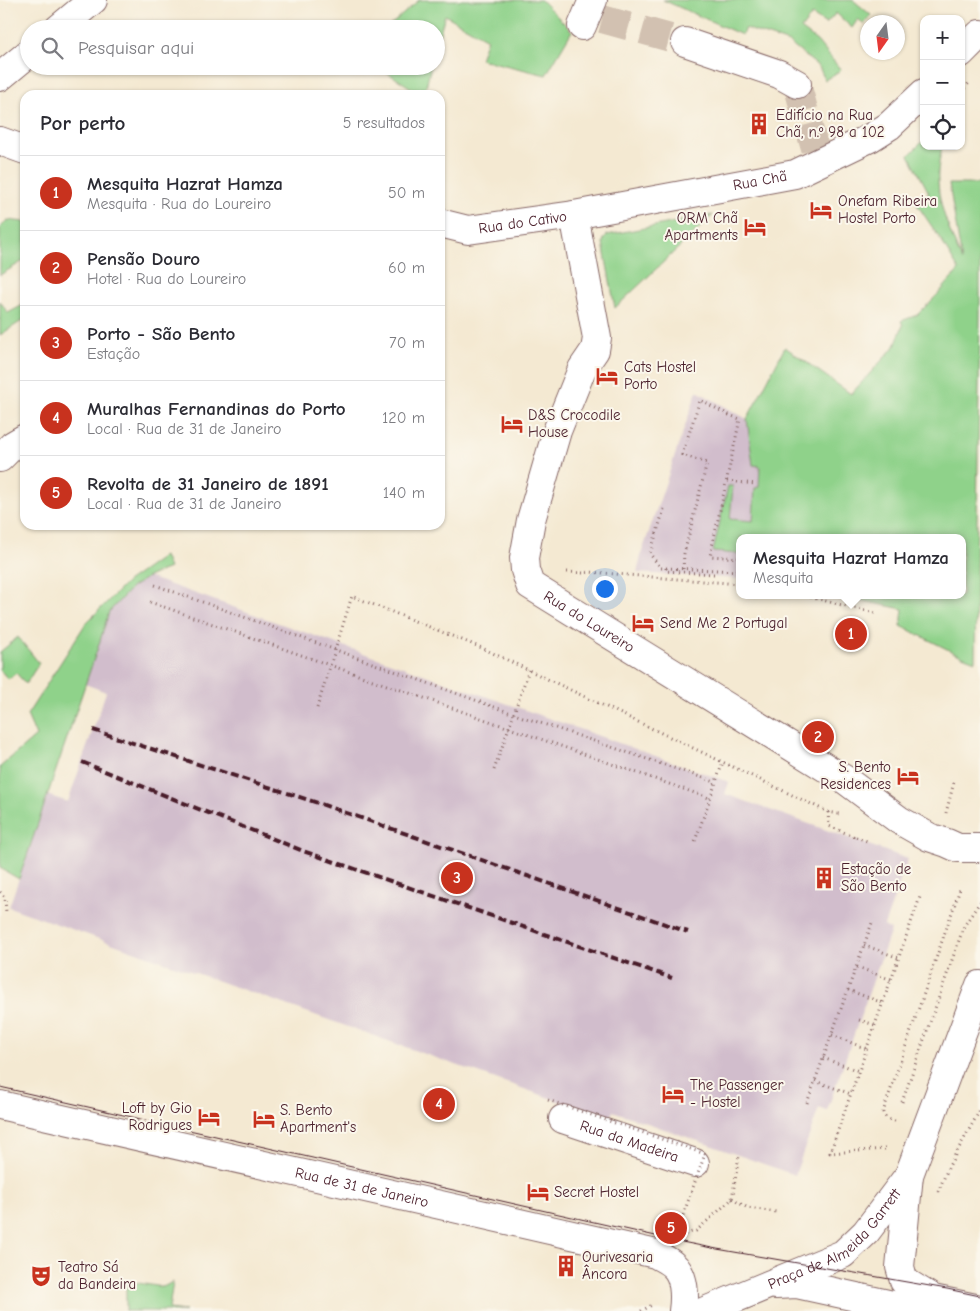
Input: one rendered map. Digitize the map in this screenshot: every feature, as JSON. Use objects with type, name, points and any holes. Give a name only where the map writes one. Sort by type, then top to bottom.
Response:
[{"type":"street","points":[[69,20],[93,0]]},
{"type":"street","points":[[965,50],[980,34]]},
{"type":"street","points":[[685,42],[779,74],[797,84]]},
{"type":"street","points":[[0,76],[20,60]]},
{"type":"street","name":"Rua Chã","points":[[574,215],[795,174],[817,156],[870,138],[883,130],[920,97]]},
{"type":"street","points":[[0,141],[20,148]]},
{"type":"street","name":"Rua do Cativo","points":[[445,224],[468,230],[574,215]]},
{"type":"street","name":"Rua do Loureiro","points":[[574,215],[597,338],[595,350],[582,369],[557,432],[531,520],[524,558],[525,570],[530,585],[844,779],[899,820],[928,837],[958,848],[980,848]]},
{"type":"street","points":[[445,239],[468,230]]},
{"type":"street","name":"Praça de Almeida Garrett","points":[[980,984],[909,1175],[900,1267],[904,1281],[933,1299],[980,1309]]},
{"type":"street","name":"Rua de 31 de Janeiro","points":[[0,1105],[656,1254],[675,1266],[682,1279],[683,1311]]},
{"type":"street","name":"Rua da Madeira","points":[[556,1109],[695,1163]]},
{"type":"street","name":"Praça de Almeida Garrett","points":[[768,1285],[843,1254],[866,1232],[909,1175]]},
{"type":"street","name":"Praça de Almeida Garrett","points":[[768,1285],[797,1284],[906,1308],[933,1299]]},
{"type":"street","points":[[705,1311],[768,1285]]},
{"type":"path","points":[[684,569],[684,554],[707,463],[682,455],[700,400],[740,419],[710,556],[736,558]]},
{"type":"path","points":[[727,481],[756,484]]},
{"type":"path","points":[[664,509],[650,554],[661,568],[736,571]]},
{"type":"path","points":[[666,568],[666,571],[714,574]]},
{"type":"path","points":[[530,585],[544,570],[736,584]]},
{"type":"path","points":[[155,585],[514,714],[715,782]]},
{"type":"path","points":[[317,708],[352,596],[482,648],[828,812],[846,814]]},
{"type":"path","points":[[817,599],[875,613]]},
{"type":"path","points":[[150,602],[709,798]]},
{"type":"path","points":[[494,770],[529,670]]},
{"type":"path","points":[[695,841],[723,762]]},
{"type":"path","points":[[946,810],[954,782]]},
{"type":"path","points":[[828,812],[829,826],[854,838],[867,841]]},
{"type":"path","points":[[894,1124],[895,1121],[888,1119],[883,1115],[883,1112],[960,889]]},
{"type":"path","points":[[0,892],[5,897],[6,913]]},
{"type":"path","points":[[885,1149],[830,1153],[920,897]]},
{"type":"path","points":[[902,1103],[964,926],[980,902]]},
{"type":"path","points":[[807,1104],[872,923]]},
{"type":"path","points":[[864,945],[900,958]]},
{"type":"path","points":[[856,967],[892,980]]},
{"type":"path","points":[[848,990],[884,1003]]},
{"type":"path","points":[[859,1020],[876,1026]]},
{"type":"path","points":[[832,1035],[867,1049]]},
{"type":"path","points":[[824,1058],[859,1071]]},
{"type":"path","points":[[815,1081],[851,1094]]},
{"type":"path","points":[[556,1109],[705,1154],[676,1235],[670,1234]]},
{"type":"path","points":[[938,1194],[949,1166],[980,1110]]},
{"type":"path","points":[[696,1231],[732,1199],[739,1156]]},
{"type":"path","points":[[732,1199],[748,1208],[777,1212]]},
{"type":"shaded area","points":[[697,391],[747,419],[753,465],[760,466],[757,534],[736,534],[736,579],[637,573],[642,552]]},
{"type":"shaded area","points":[[148,577],[729,782],[725,794],[908,859],[884,926],[891,930],[827,1111],[819,1108],[795,1175],[613,1111],[609,1119],[9,907],[47,795],[68,802],[106,692],[85,684],[108,612],[132,587]]},
{"type":"green space","points":[[419,0],[541,0],[572,31],[546,75],[480,59],[487,39],[445,15],[444,20],[396,20]]},
{"type":"green space","points":[[663,0],[853,0],[871,15],[860,15],[860,21],[858,19],[852,28],[836,13],[826,24],[812,15],[801,29],[817,41],[841,70],[825,80],[819,67],[789,43],[745,28],[742,35]]},
{"type":"green space","points":[[391,75],[429,75],[425,90],[414,90]]},
{"type":"green space","points":[[920,144],[920,150],[941,150],[938,173],[939,192],[947,222],[962,261],[949,184],[980,184],[975,661],[901,626],[903,609],[854,599],[966,599],[966,534],[736,534],[736,554],[713,552],[728,486],[733,486],[730,519],[753,521],[755,488],[759,487],[760,466],[753,465],[747,419],[785,347],[851,394],[895,346],[903,325],[901,321],[917,315],[959,270],[916,203],[929,193],[909,155]]},
{"type":"green space","points":[[713,215],[615,308],[603,243],[607,235]]},
{"type":"green space","points":[[7,220],[20,221],[20,263],[0,275],[0,228]]},
{"type":"green space","points":[[0,301],[8,313],[20,307],[20,322],[0,335]]},
{"type":"green space","points":[[164,556],[169,568],[148,577],[132,587],[109,612],[19,879],[0,868],[0,767],[36,736],[27,715],[86,623],[127,582]]},
{"type":"green space","points":[[18,637],[39,663],[26,684],[16,673],[8,679],[0,670],[0,652]]},
{"type":"green space","points":[[126,1281],[163,1287],[173,1282],[169,1309],[185,1311],[126,1311]]},
{"type":"tunnel","points":[[602,19],[685,42]]},
{"type":"tunnel","points":[[797,84],[815,149]]},
{"type":"tram line","points":[[0,1087],[682,1242],[980,1296]]},
{"type":"railway","points":[[93,730],[318,803],[688,932]]},
{"type":"railway","points":[[82,762],[303,851],[672,978]]},
{"type":"place","name":"Edifício na Rua Chã, n.º 98 a 102","points":[[759,124]]},
{"type":"place","name":"Onefam Ribeira Hostel Porto","points":[[821,210]]},
{"type":"place","name":"ORM Chã Apartments","points":[[755,227]]},
{"type":"place","name":"Cats Hostel Porto","points":[[607,376]]},
{"type":"place","name":"D&S Crocodile House","points":[[512,424]]},
{"type":"place","name":"Send Me 2 Portugal","points":[[643,623]]},
{"type":"place","name":"Mesquita Hazrat Hamza","points":[[851,634]]},
{"type":"place","name":"Pensão Douro","points":[[818,737]]},
{"type":"place","name":"S. Bento Residences","points":[[908,776]]},
{"type":"place","name":"Porto - São Bento","points":[[457,878]]},
{"type":"place","name":"Estação de São Bento","points":[[824,878]]},
{"type":"place","name":"The Passenger - Hostel","points":[[673,1094]]},
{"type":"place","name":"Muralhas Fernandinas do Porto","points":[[439,1104]]},
{"type":"place","name":"Loft by Gio Rodrigues","points":[[209,1117]]},
{"type":"place","name":"S. Bento Apartment's","points":[[264,1119]]},
{"type":"place","name":"Secret Hostel","points":[[538,1192]]},
{"type":"place","name":"Revolta de 31 Janeiro de 1891","points":[[671,1228]]},
{"type":"place","name":"Ourivesaria Âncora","points":[[566,1266]]},
{"type":"place","name":"Teatro Sá da Bandeira","points":[[41,1276]]}]
